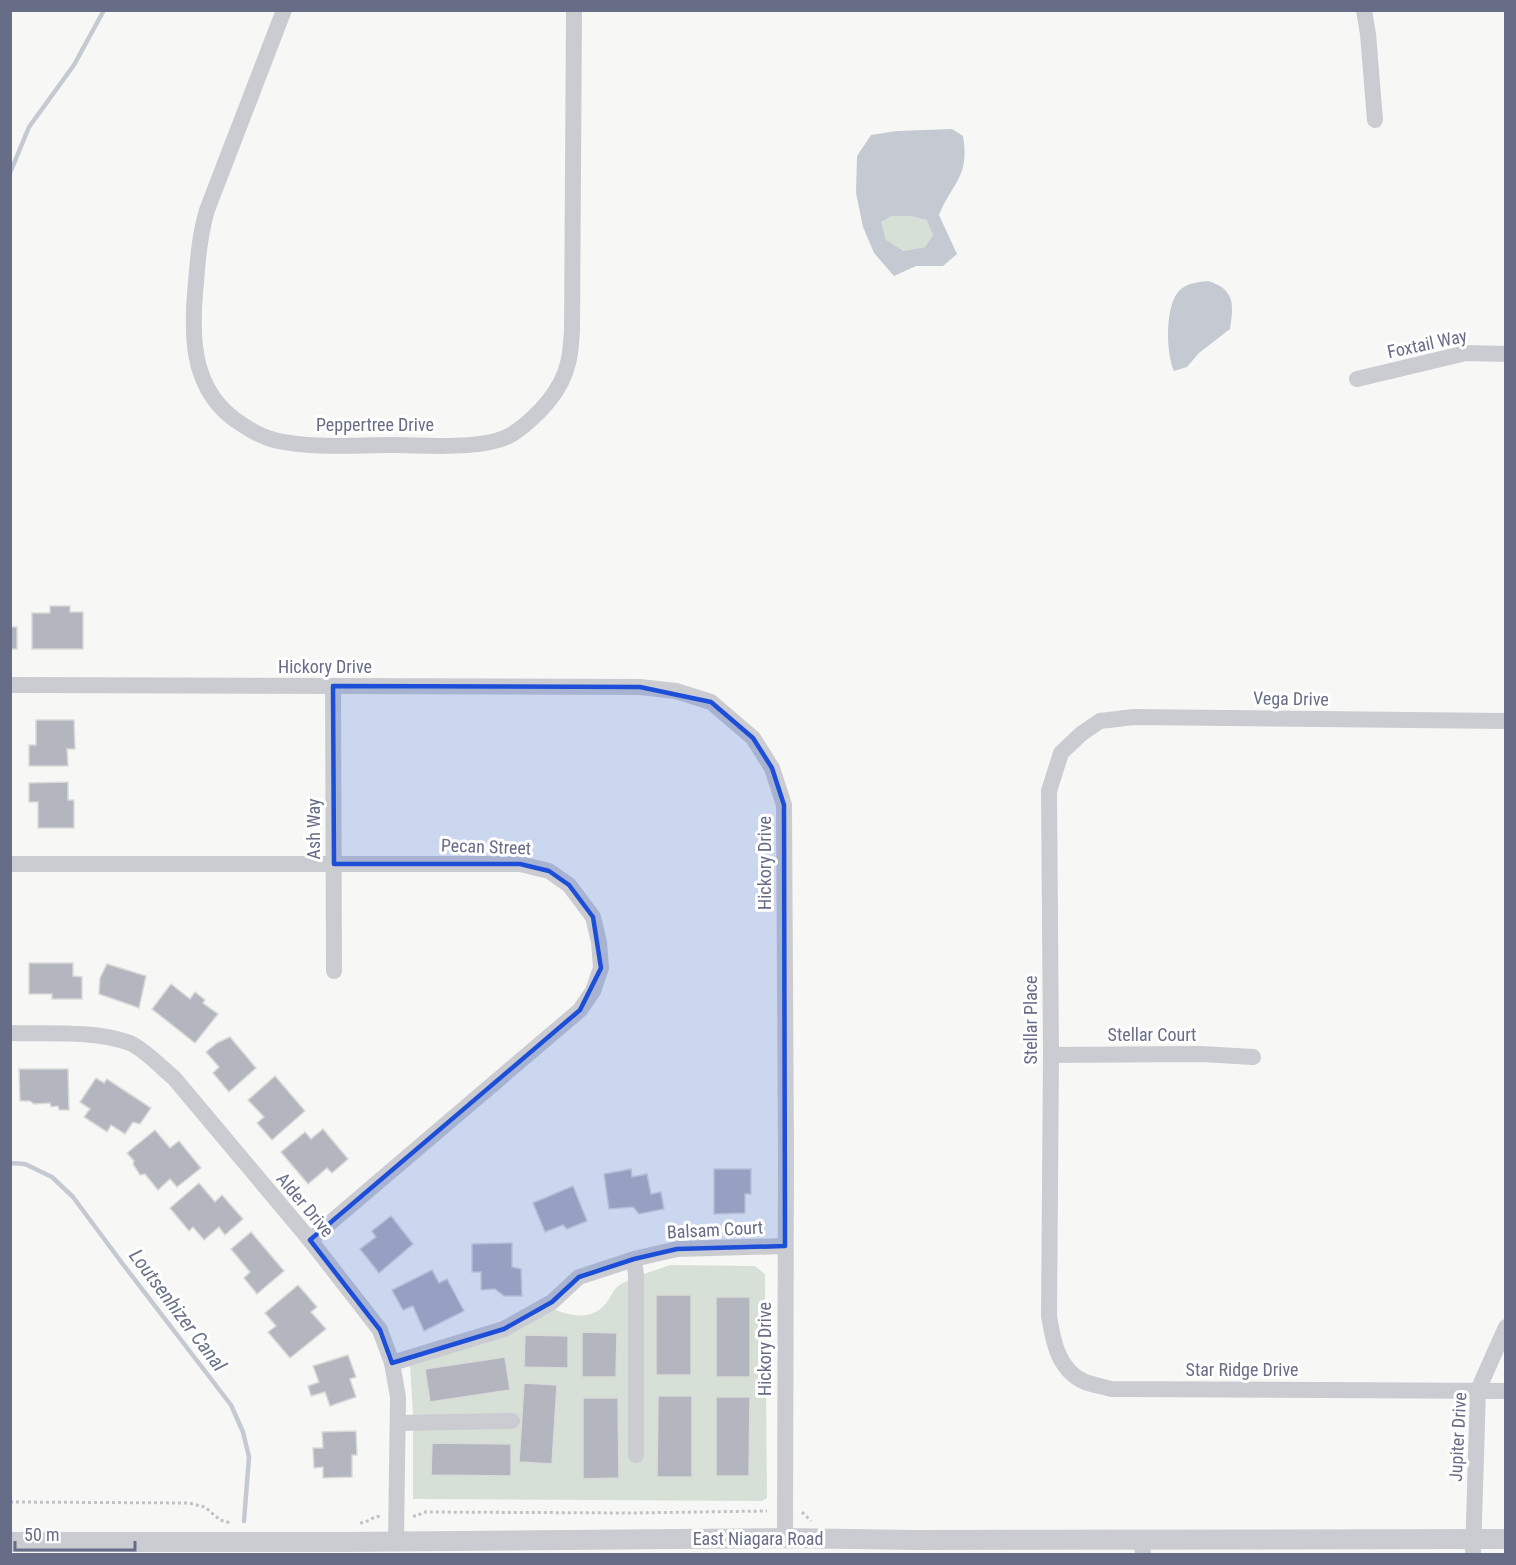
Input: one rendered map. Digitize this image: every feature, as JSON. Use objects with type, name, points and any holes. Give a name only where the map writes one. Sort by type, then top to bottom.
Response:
[{"type":"street","name":"Peppertree Drive","points":[[284,10],[207,210],[200,235],[193,338],[197,363],[205,385],[223,411],[252,432],[274,440],[303,444],[450,445],[473,445],[512,435],[555,393],[568,363],[572,331],[574,10]]},
{"type":"street","points":[[1364,10],[1375,120]]},
{"type":"street","name":"Foxtail Way","points":[[1357,380],[1466,353],[1506,354]]},
{"type":"street","name":"Hickory Drive","points":[[10,685],[649,688],[676,691],[711,702],[753,738],[772,768],[784,805],[785,1538]]},
{"type":"street","name":"Ash Way","points":[[333,686],[334,971]]},
{"type":"street","name":"Vega Drive","points":[[1081,734],[1100,721],[1134,717],[1506,722]]},
{"type":"street","name":"Stellar Place","points":[[1050,1316],[1049,791],[1061,753],[1081,734]]},
{"type":"street","name":"Pecan Street","points":[[10,864],[520,864],[549,871],[569,885],[592,916],[599,942],[601,968],[593,991],[580,1010],[310,1240]]},
{"type":"street","name":"Alder Drive","points":[[10,1033],[94,1036],[131,1044],[174,1078],[310,1240],[380,1330],[392,1363],[398,1397],[396,1541]]},
{"type":"street","name":"Stellar Court","points":[[1051,1055],[1201,1054],[1253,1057]]},
{"type":"street","name":"Balsam Court","points":[[392,1363],[504,1329],[552,1302],[579,1277],[634,1259],[677,1249],[785,1246]]},
{"type":"street","points":[[634,1259],[636,1275],[636,1455]]},
{"type":"street","name":"Star Ridge Drive","points":[[1050,1316],[1053,1343],[1065,1366],[1083,1381],[1111,1389],[1506,1391]]},
{"type":"street","name":"Jupiter Drive","points":[[1473,1547],[1478,1390],[1506,1327]]},
{"type":"street","points":[[398,1423],[512,1421]]},
{"type":"street","name":"East Niagara Road","points":[[10,1542],[344,1548],[396,1541],[785,1538],[916,1547],[1473,1547],[1506,1539]]},
{"type":"path","points":[[10,1502],[189,1503],[205,1507],[220,1520],[236,1525]]},
{"type":"path","points":[[352,1523],[364,1522],[374,1516],[417,1516],[423,1512],[767,1511]]},
{"type":"path","points":[[802,1512],[811,1521],[821,1523]]},
{"type":"highlighted area","points":[[333,686],[640,687],[711,702],[753,738],[772,768],[784,805],[785,1246],[677,1249],[634,1259],[579,1277],[552,1302],[504,1329],[392,1363],[380,1330],[310,1240],[580,1010],[601,968],[593,917],[569,885],[549,871],[520,864],[334,864]]},
{"type":"shaded area","points":[[952,129],[963,136],[965,150],[959,178],[939,215],[957,254],[943,266],[916,266],[894,276],[874,253],[863,227],[856,193],[857,156],[871,135],[897,131]],"holes":[[[892,216],[910,216],[927,220],[933,235],[925,247],[904,251],[886,240],[881,222]]]},
{"type":"shaded area","points":[[892,216],[910,216],[928,220],[933,235],[925,247],[905,251],[886,241],[881,222]]},
{"type":"shaded area","points":[[1208,281],[1223,288],[1231,299],[1230,329],[1199,353],[1187,367],[1174,371],[1169,353],[1168,329],[1175,296],[1190,284]]},
{"type":"shaded area","points":[[670,1265],[755,1266],[765,1274],[767,1498],[762,1501],[413,1499],[413,1415],[410,1366],[551,1308],[573,1315],[588,1315],[601,1308],[621,1284]]},
{"type":"building","points":[[50,606],[70,606],[70,612],[83,612],[83,649],[32,649],[32,613],[50,613]]},
{"type":"building","points":[[10,627],[17,627],[17,649],[10,649]]},
{"type":"building","points":[[36,720],[74,720],[75,749],[67,749],[68,766],[29,766],[29,745],[36,745]]},
{"type":"building","points":[[68,782],[68,800],[74,800],[74,828],[38,828],[38,802],[29,802],[29,783]]},
{"type":"building","points":[[29,963],[73,963],[73,976],[82,977],[82,999],[52,999],[52,994],[29,994]]},
{"type":"building","points":[[107,964],[146,976],[139,1008],[99,994],[100,978]]},
{"type":"building","points":[[171,984],[190,999],[195,992],[205,1000],[203,1003],[218,1014],[195,1043],[152,1009]]},
{"type":"building","points":[[230,1037],[256,1068],[229,1092],[213,1073],[219,1067],[206,1052],[217,1043]]},
{"type":"building","points":[[19,1069],[68,1069],[69,1110],[59,1110],[58,1106],[51,1107],[50,1103],[34,1104],[30,1101],[20,1101]]},
{"type":"building","points":[[275,1076],[305,1111],[272,1140],[257,1123],[264,1117],[248,1100]]},
{"type":"building","points":[[96,1078],[104,1083],[107,1079],[151,1108],[140,1124],[133,1122],[125,1134],[111,1125],[107,1132],[84,1117],[90,1109],[80,1102]]},
{"type":"building","points":[[323,1129],[348,1159],[332,1173],[327,1168],[308,1184],[281,1152],[305,1132],[311,1139]]},
{"type":"building","points":[[155,1130],[170,1148],[179,1141],[201,1168],[177,1187],[170,1179],[158,1190],[145,1174],[140,1175],[133,1164],[134,1161],[127,1153]]},
{"type":"building","points":[[631,1169],[632,1177],[647,1174],[651,1194],[661,1192],[664,1209],[639,1214],[633,1207],[609,1209],[604,1174]]},
{"type":"building","points":[[714,1169],[751,1169],[751,1194],[745,1194],[745,1213],[714,1214]]},
{"type":"building","points":[[199,1183],[215,1202],[222,1195],[243,1219],[225,1235],[219,1227],[204,1240],[193,1227],[189,1231],[170,1208]]},
{"type":"building","points":[[573,1186],[587,1221],[567,1229],[563,1225],[545,1232],[533,1203]]},
{"type":"building","points":[[391,1216],[413,1244],[379,1273],[360,1249],[376,1237],[372,1231]]},
{"type":"building","points":[[251,1232],[284,1271],[257,1294],[244,1278],[250,1272],[231,1249]]},
{"type":"building","points":[[512,1243],[512,1267],[521,1269],[522,1296],[504,1296],[495,1289],[481,1290],[481,1272],[472,1272],[472,1244]]},
{"type":"building","points":[[432,1270],[439,1283],[447,1279],[464,1311],[424,1331],[413,1306],[403,1310],[392,1290]]},
{"type":"building","points":[[298,1285],[317,1307],[311,1312],[326,1329],[290,1358],[268,1332],[276,1326],[265,1313]]},
{"type":"building","points":[[656,1295],[691,1295],[691,1375],[656,1375]]},
{"type":"building","points":[[716,1297],[750,1297],[750,1377],[716,1377]]},
{"type":"building","points":[[582,1332],[617,1333],[616,1377],[582,1377]]},
{"type":"building","points":[[525,1335],[568,1336],[568,1368],[524,1367]]},
{"type":"building","points":[[348,1355],[356,1377],[350,1379],[356,1397],[330,1406],[325,1392],[311,1396],[308,1386],[319,1382],[313,1366]]},
{"type":"building","points":[[505,1357],[510,1390],[430,1402],[425,1369]]},
{"type":"building","points":[[524,1383],[557,1385],[552,1464],[519,1462]]},
{"type":"building","points":[[658,1396],[692,1396],[692,1477],[657,1477]]},
{"type":"building","points":[[716,1397],[750,1397],[749,1476],[716,1476]]},
{"type":"building","points":[[583,1398],[618,1398],[619,1478],[583,1479]]},
{"type":"building","points":[[356,1431],[357,1455],[352,1455],[352,1477],[323,1478],[323,1467],[314,1468],[313,1448],[323,1448],[322,1432]]},
{"type":"building","points":[[432,1443],[511,1444],[511,1476],[431,1475]]},
{"type":"waterway","name":"Loutsenhizer Canal","points":[[10,173],[29,127],[74,65],[104,10]]},
{"type":"waterway","name":"Loutsenhizer Canal","points":[[10,1163],[25,1164],[52,1177],[73,1197],[231,1405],[243,1432],[249,1457],[244,1521]]}]
